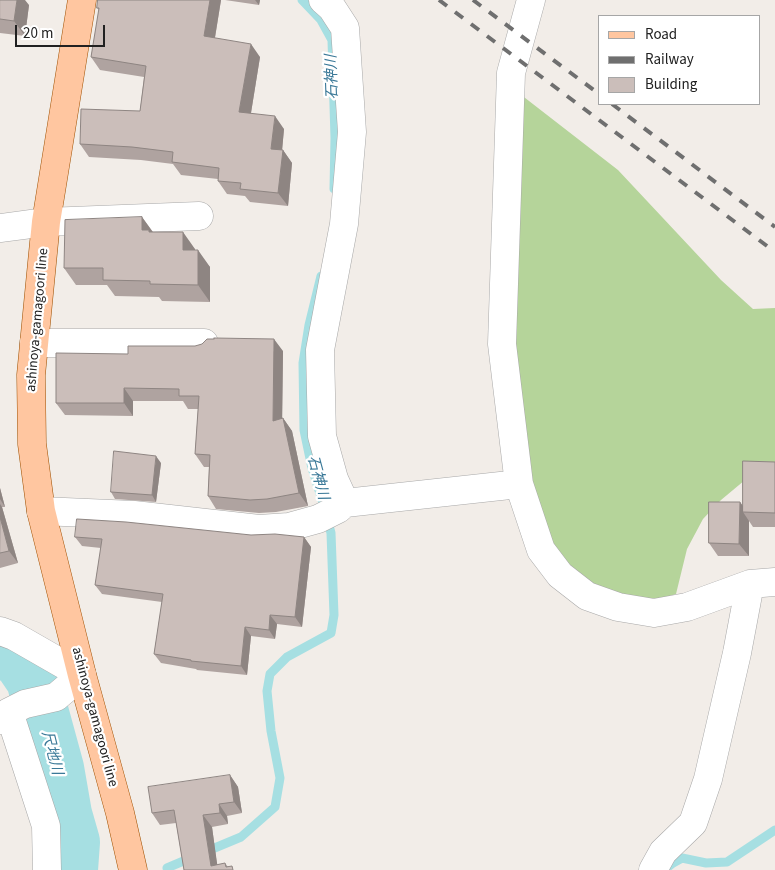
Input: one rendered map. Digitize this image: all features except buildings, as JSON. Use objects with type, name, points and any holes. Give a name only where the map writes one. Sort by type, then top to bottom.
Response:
[{"type":"main road","name":"ashinoya-gamagoori line","points":[[82,0],[46,222],[31,374],[32,444],[41,511],[82,675],[120,813],[133,870]]},
{"type":"street","points":[[323,0],[332,8],[345,28],[352,132],[344,224],[320,350],[322,436],[334,479],[334,510]]},
{"type":"street","points":[[531,0],[511,73],[502,344],[519,484],[541,550],[560,574],[587,596],[618,607],[654,613],[687,607],[763,583]]},
{"type":"street","points":[[0,228],[46,222],[199,216]]},
{"type":"street","points":[[34,343],[204,343]]},
{"type":"street","points":[[41,511],[134,515],[259,529],[289,527],[334,510],[519,484]]},
{"type":"street","points":[[653,870],[663,852],[693,823],[708,779],[737,654],[763,583]]},
{"type":"street","points":[[0,631],[14,636],[82,675],[56,697],[11,712],[46,826],[47,870]]},
{"type":"green space","points":[[520,94],[618,170],[721,280],[753,309],[775,308],[775,466],[757,470],[721,500],[703,519],[687,549],[676,594],[655,601],[595,589],[564,562],[546,535],[527,479],[515,345]]},
{"type":"waterway","name":"石神川","points":[[302,0],[321,20],[332,40],[335,138],[334,189]]},
{"type":"waterway","name":"石神川","points":[[205,852],[241,837],[275,807],[280,778],[271,731],[267,691],[270,674],[287,657],[331,633],[334,615],[331,533],[312,468],[304,430],[303,363],[309,325],[321,276]]},
{"type":"waterway","name":"尺地川","points":[[0,652],[18,658],[33,680],[57,768],[65,814],[73,842],[71,870]]},
{"type":"waterway","points":[[664,870],[682,858],[706,863],[727,862],[775,830]]},
{"type":"waterway","name":"石神川","points":[[167,868],[193,857]]},
{"type":"railway","points":[[439,0],[775,252]]},
{"type":"railway","points":[[473,0],[598,93]]},
{"type":"railway","points":[[613,105],[775,227]]}]
